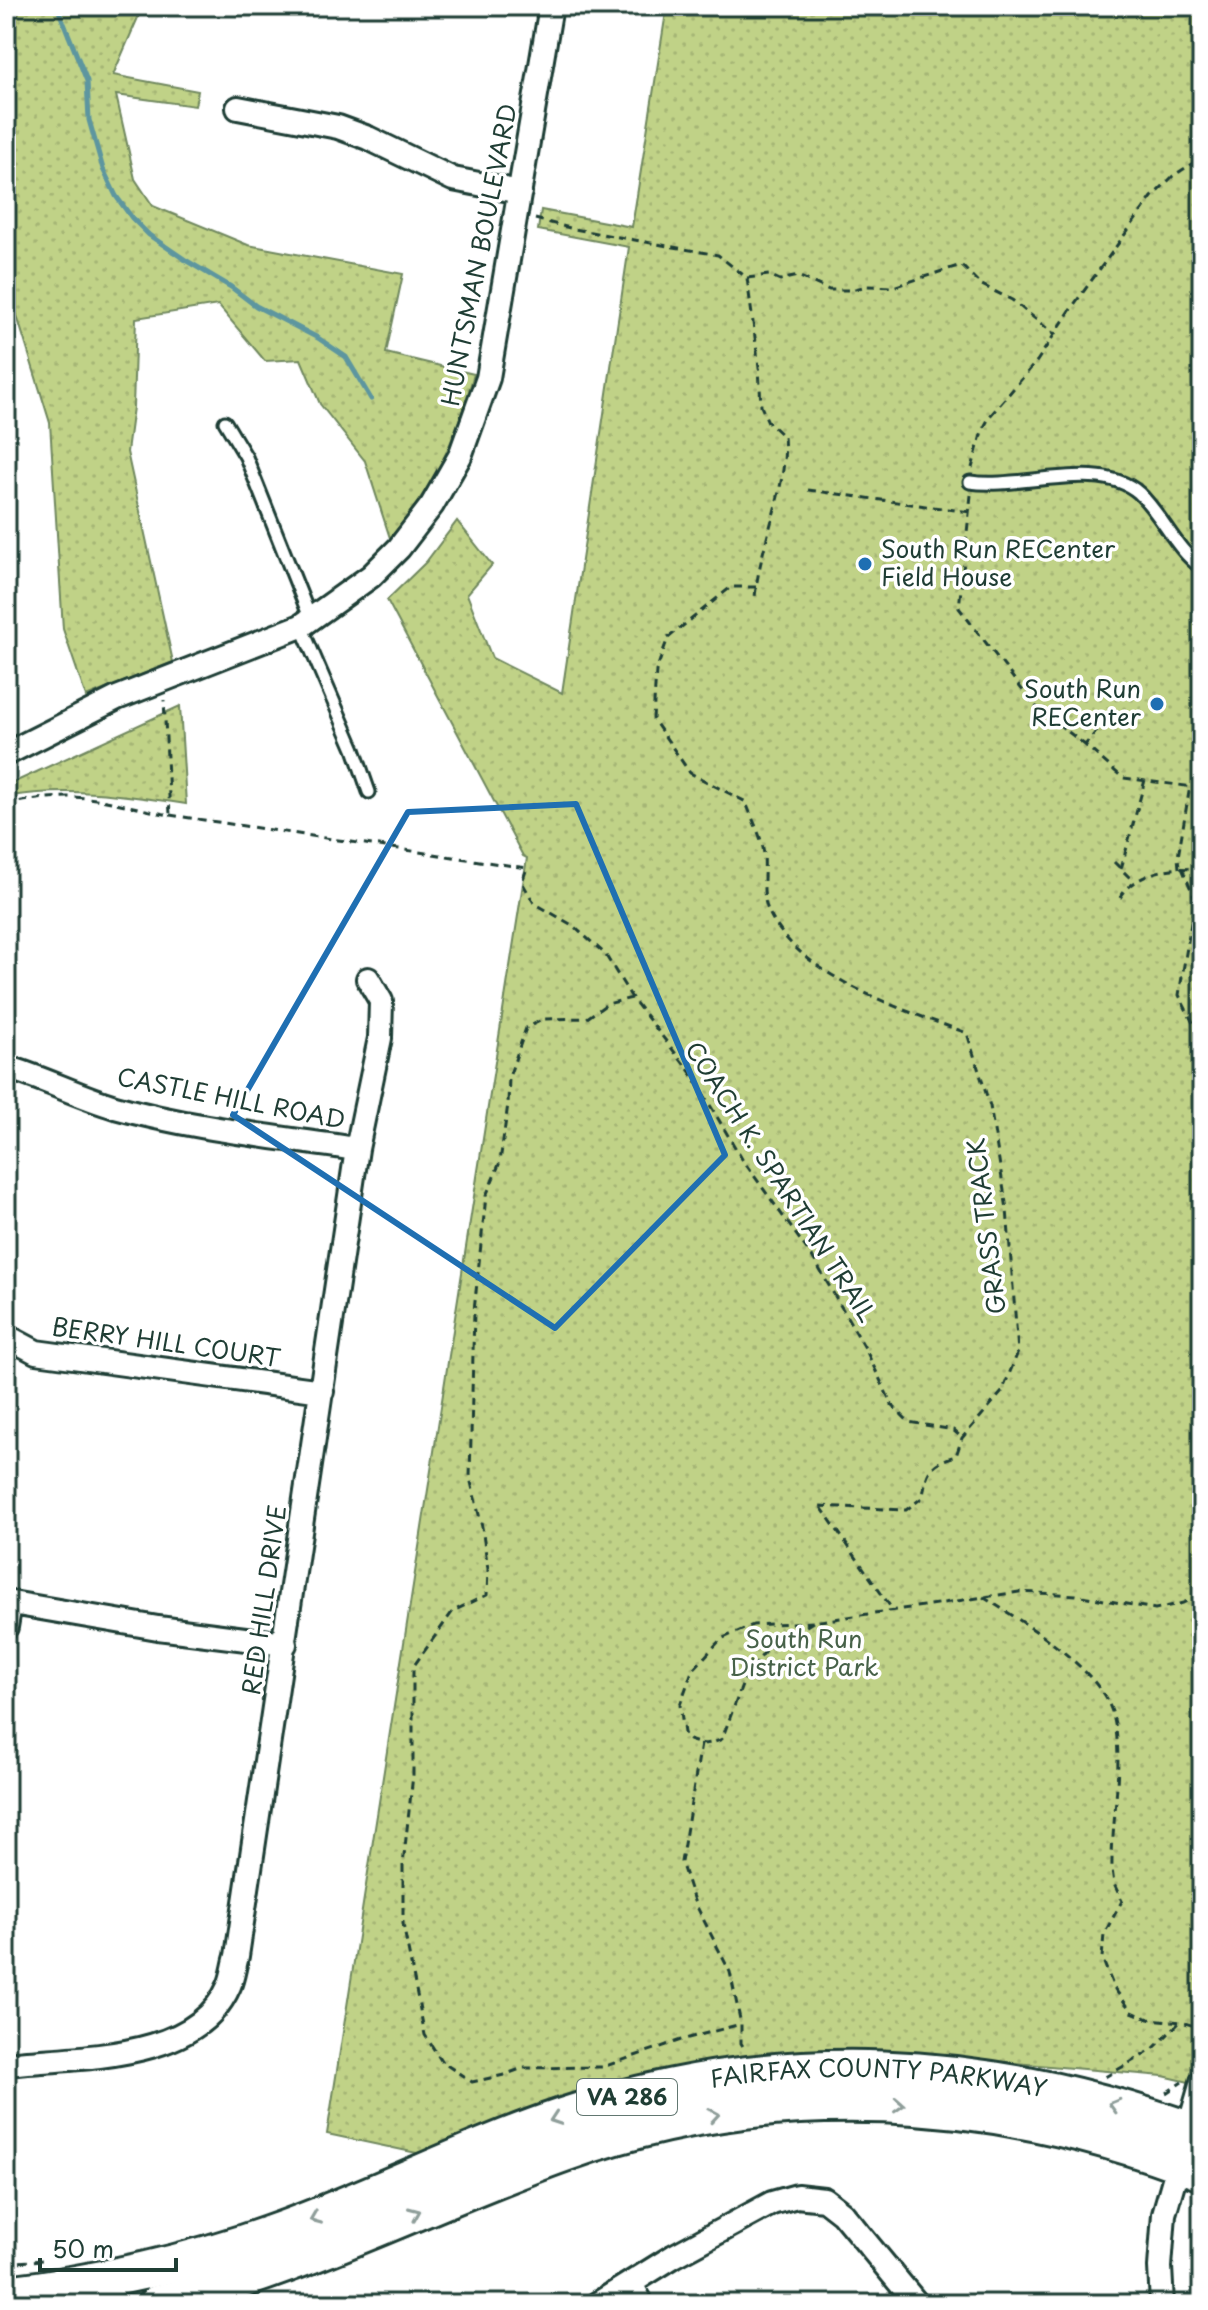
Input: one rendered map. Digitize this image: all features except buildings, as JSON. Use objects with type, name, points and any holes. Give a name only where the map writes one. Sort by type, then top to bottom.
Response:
[{"type":"highway","name":"FAIRFAX COUNTY PARKWAY","points":[[6,2294],[119,2276],[217,2252],[313,2219],[501,2139],[564,2116],[633,2096],[734,2077],[835,2069],[907,2069],[1021,2082],[1081,2096],[1192,2150]]},
{"type":"highway","name":"FAIRFAX COUNTY PARKWAY","points":[[157,2304],[292,2263],[566,2152],[659,2125],[724,2113],[852,2103],[961,2109],[1070,2128],[1107,2138],[1192,2150]]},
{"type":"street","name":"HUNTSMAN BOULEVARD","points":[[6,754],[104,704],[306,623],[371,576],[399,548],[432,505],[460,456],[488,378],[551,6]]},
{"type":"street","points":[[238,108],[338,127],[453,179],[518,203]]},
{"type":"street","name":"RED HILL DRIVE","points":[[6,2064],[94,2056],[159,2044],[185,2034],[211,2012],[228,1988],[237,1956],[285,1644],[357,1149],[380,1038],[381,1001],[368,979]]},
{"type":"street","name":"CASTLE HILL ROAD","points":[[6,1067],[35,1075],[82,1096],[156,1117],[357,1149]]},
{"type":"street","name":"BERRY HILL COURT","points":[[6,1336],[36,1352],[322,1391]]},
{"type":"street","points":[[6,1627],[8,1602],[158,1628],[285,1644]]},
{"type":"street","points":[[1162,2304],[1164,2214],[1192,2150],[1202,2082]]},
{"type":"street","points":[[597,2304],[636,2294],[674,2256],[772,2203],[797,2196],[824,2199],[842,2213],[917,2304]]},
{"type":"lane","points":[[225,422],[246,457],[369,792]]},
{"type":"lane","points":[[970,482],[990,485],[1088,477],[1120,482],[1137,491],[1189,558],[1202,568]]},
{"type":"path","points":[[1202,157],[1173,176],[1152,197],[1073,306],[1056,335],[990,416],[982,431],[970,482],[970,512],[959,608],[1034,705],[1123,778],[1202,788]]},
{"type":"path","points":[[518,203],[574,229],[718,255],[747,278],[761,406],[768,422],[784,437],[787,459],[755,598]]},
{"type":"path","points":[[747,278],[769,275],[780,280],[798,276],[829,290],[851,290],[867,286],[893,287],[961,265],[980,284],[1012,300],[1056,335]]},
{"type":"path","points":[[808,490],[970,512]]},
{"type":"path","name":"GRASS TRACK","points":[[756,587],[731,587],[668,638],[656,671],[653,719],[690,773],[746,802],[763,848],[766,907],[789,944],[827,974],[967,1033],[990,1106],[1007,1209],[1018,1352],[1002,1392],[962,1438]]},
{"type":"path","points":[[6,804],[37,799],[101,800],[170,815],[162,680]]},
{"type":"path","points":[[1085,745],[1115,709]]},
{"type":"path","points":[[1121,869],[1145,780]]},
{"type":"path","points":[[6,782],[17,802]]},
{"type":"path","points":[[1190,786],[1178,857],[1195,899],[1179,995],[1202,1041]]},
{"type":"path","name":"COACH K. SPARTIAN TRAIL","points":[[170,815],[527,868],[522,882],[534,903],[572,925],[605,954],[632,998],[691,1073],[742,1159],[813,1258],[865,1348],[892,1405],[909,1422],[953,1430],[962,1438]]},
{"type":"path","points":[[1114,862],[1134,882]]},
{"type":"path","points":[[1120,898],[1134,882],[1181,868],[1202,872]]},
{"type":"path","points":[[632,998],[607,1004],[587,1018],[544,1019],[526,1028],[509,1077],[500,1162],[486,1196],[474,1311],[471,1381],[470,1478],[482,1527],[488,1569],[487,1595],[453,1611],[413,1667],[413,1775],[403,1865],[403,1924],[425,2035],[442,2062],[472,2082],[523,2068],[603,2067],[681,2040],[741,2024]]},
{"type":"path","points":[[892,1609],[820,1506],[906,1510],[923,1497],[925,1476],[929,1470],[944,1459],[956,1456],[962,1438]]},
{"type":"path","points":[[813,1622],[766,1650],[744,1680],[722,1739],[712,1744],[689,1740],[684,1733],[680,1705],[692,1671],[721,1639],[753,1625],[813,1622],[1019,1592],[1076,1595],[1155,1609],[1183,1603],[1202,1594]]},
{"type":"path","points":[[982,1597],[1060,1650],[1093,1679],[1113,1714],[1117,1760],[1112,1869],[1114,1884],[1122,1901],[1104,1934],[1102,1958],[1114,1988],[1132,2012],[1149,2019],[1202,2028]]},
{"type":"path","points":[[701,1744],[681,1862],[694,1901],[730,1972],[741,2024],[741,2043],[748,2055]]},
{"type":"path","points":[[1094,2082],[1152,2050],[1181,2022]]},
{"type":"path","points":[[1162,2095],[1179,2081]]},
{"type":"highlighted area","points":[[576,804],[725,1155],[555,1328],[233,1115],[408,812]]},
{"type":"green space","points":[[6,6],[143,6],[113,75],[198,91],[195,106],[116,95],[135,179],[153,206],[248,245],[403,274],[386,353],[474,374],[442,461],[420,499],[390,538],[365,461],[320,404],[301,359],[265,361],[218,305],[136,318],[133,407],[127,452],[173,662],[86,697],[63,629],[50,423],[6,280]]},
{"type":"green space","name":"South Run District Park","points":[[667,6],[1202,6],[1202,2085],[1163,2076],[923,2055],[426,2155],[327,2134],[527,858],[523,856],[387,600],[426,562],[457,521],[492,565],[467,594],[492,658],[562,693],[629,247],[538,230],[541,210],[632,227]]},
{"type":"green space","points":[[180,706],[186,804],[74,792],[6,797],[6,786]]},
{"type":"waterway","points":[[57,6],[87,81],[89,120],[103,169],[116,196],[132,218],[149,235],[256,306],[318,338],[346,357],[371,399]]},
{"type":"place","name":"South Run RECenter Field House","points":[[865,564]]},
{"type":"place","name":"South Run RECenter","points":[[1157,704]]}]
